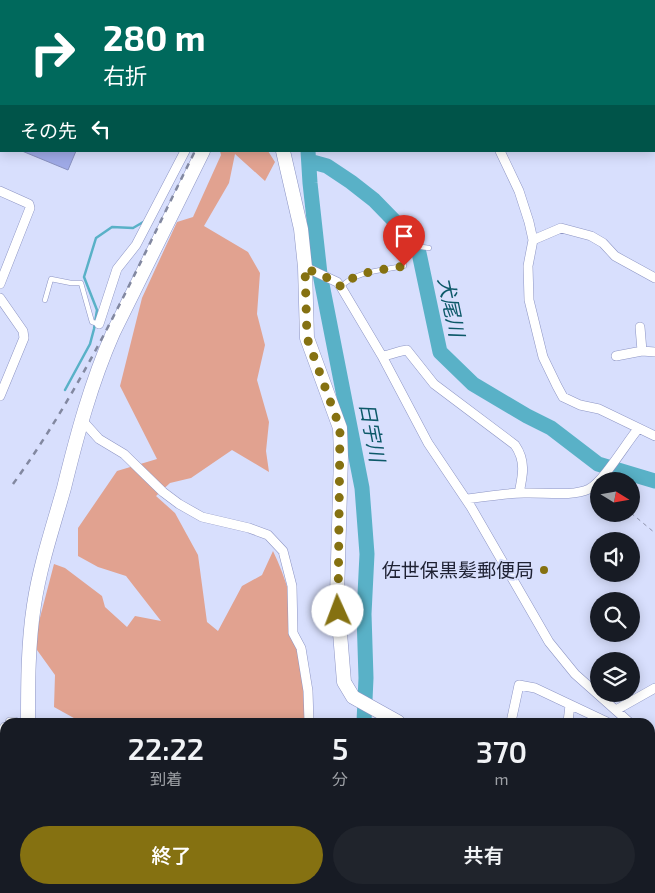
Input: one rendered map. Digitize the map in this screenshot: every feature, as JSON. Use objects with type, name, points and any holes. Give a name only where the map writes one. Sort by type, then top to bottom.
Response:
[{"type":"street","points":[[96,323],[117,269],[136,245],[184,152]]},
{"type":"street","points":[[28,718],[29,657],[34,604],[45,549],[81,419],[102,359],[114,332],[203,152]]},
{"type":"street","points":[[283,152],[308,269],[307,338],[340,428],[337,596],[344,682],[353,697],[391,718]]},
{"type":"street","points":[[500,152],[519,190],[532,240],[528,266],[529,300],[543,356],[560,391],[563,396],[580,404],[599,409],[655,436]]},
{"type":"street","points":[[0,191],[29,204],[30,208],[1,280]]},
{"type":"street","points":[[532,240],[561,228],[591,236],[603,244],[615,256],[655,278]]},
{"type":"street","points":[[308,269],[339,284],[382,356],[428,443],[466,499],[549,642],[575,674],[625,718]]},
{"type":"street","points":[[0,298],[23,331],[24,338],[0,396]]},
{"type":"street","points":[[640,327],[642,351]]},
{"type":"street","points":[[382,356],[407,350],[434,384],[516,445],[521,453],[524,466],[519,493]]},
{"type":"street","points":[[616,356],[642,351],[655,352]]},
{"type":"street","points":[[81,419],[99,438],[124,454],[163,492],[179,504],[196,514],[249,528],[268,536],[283,551],[292,586],[293,633],[301,648],[308,690],[309,718]]},
{"type":"street","points":[[466,499],[519,493],[575,492],[589,489],[605,474],[638,429]]},
{"type":"street","points":[[513,718],[519,684],[535,688],[598,718]]},
{"type":"street","points":[[616,710],[655,688]]},
{"type":"street","points":[[568,718],[570,705]]},
{"type":"lane","points":[[339,284],[357,276],[404,266],[400,244],[429,248]]},
{"type":"lane","points":[[45,300],[51,279],[71,283],[82,282],[96,323]]},
{"type":"path","points":[[640,521],[655,533]]},
{"type":"shaded area","points":[[220,152],[269,152],[275,162],[265,181],[235,154],[229,183],[204,226],[248,252],[260,273],[257,314],[265,345],[257,380],[269,422],[266,451],[269,472],[232,450],[191,478],[170,483],[156,496],[175,513],[198,555],[207,622],[218,631],[242,586],[262,575],[273,551],[289,593],[294,614],[301,656],[308,718],[74,718],[54,707],[55,675],[37,650],[36,633],[54,564],[65,568],[102,596],[105,607],[127,627],[135,616],[161,621],[126,576],[98,567],[78,556],[78,528],[117,471],[157,459],[120,386],[142,298],[177,222],[193,217],[221,155]]},
{"type":"building","points":[[24,152],[76,152],[68,170]]},
{"type":"waterway","name":"日宇川","points":[[308,152],[320,274],[362,488],[367,554],[364,614],[366,678],[364,718]]},
{"type":"waterway","name":"犬尾川","points":[[309,161],[327,166],[351,182],[374,200],[411,238],[419,253],[440,352],[473,384],[551,428],[598,464],[655,481]]},
{"type":"waterway","points":[[65,390],[90,344],[94,329],[97,310],[84,277],[96,238],[112,227],[133,228],[145,221]]},
{"type":"railway","points":[[13,484],[65,405],[111,322],[195,152]]},
{"type":"place","name":"佐世保黒髪郵便局","points":[[544,570]]},
{"type":"route","points":[[338,611],[340,428],[307,338],[304,294],[305,268],[337,282],[341,287],[347,280],[357,276],[404,266]]}]
